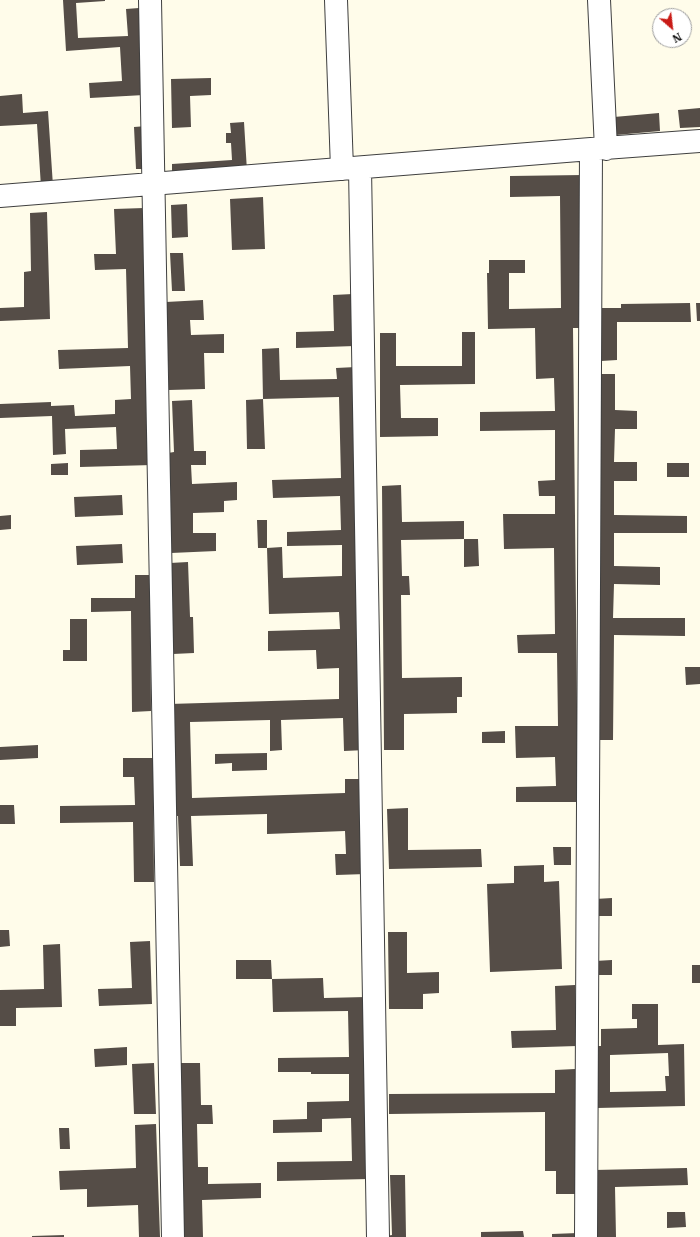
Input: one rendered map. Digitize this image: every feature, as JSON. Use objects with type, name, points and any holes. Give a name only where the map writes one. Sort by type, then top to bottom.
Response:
[{"type":"street","points":[[150,0],[173,1237]]},
{"type":"street","points":[[336,0],[351,169],[378,1237]]},
{"type":"street","points":[[586,1237],[599,149],[599,0]]},
{"type":"street","points":[[0,196],[700,142]]},
{"type":"building","points":[[63,0],[105,0],[76,3],[78,38],[128,36],[126,9],[139,8],[144,95],[90,98],[89,83],[122,81],[120,47],[66,51]]},
{"type":"building","points":[[211,78],[211,95],[190,96],[191,127],[172,128],[171,79]]},
{"type":"building","points":[[22,94],[23,113],[48,111],[53,186],[41,187],[37,124],[0,126],[0,96]]},
{"type":"building","points":[[700,108],[700,127],[680,128],[678,110]]},
{"type":"building","points":[[659,113],[660,131],[616,135],[614,117]]},
{"type":"building","points":[[244,122],[247,171],[172,175],[172,164],[232,160],[231,143],[226,143],[226,133],[231,133],[230,123]]},
{"type":"building","points":[[147,126],[148,169],[136,169],[134,127]]},
{"type":"building","points":[[583,175],[584,328],[573,328],[578,802],[516,802],[516,787],[556,786],[555,757],[516,758],[515,726],[558,726],[557,653],[518,653],[517,635],[555,634],[554,548],[504,549],[503,514],[555,514],[555,496],[539,496],[538,481],[555,480],[555,430],[480,431],[480,412],[555,411],[554,378],[536,379],[535,328],[488,329],[487,273],[489,273],[489,260],[525,260],[525,273],[509,273],[509,309],[561,308],[560,196],[510,197],[510,176]]},
{"type":"building","points":[[263,197],[265,249],[232,250],[230,199]]},
{"type":"building","points":[[187,204],[188,237],[172,238],[171,205]]},
{"type":"building","points":[[144,208],[152,465],[80,467],[80,450],[117,449],[116,427],[65,429],[66,454],[53,455],[52,416],[0,418],[0,404],[51,402],[51,406],[74,405],[75,416],[115,414],[115,400],[131,399],[130,366],[59,369],[58,350],[128,348],[126,269],[95,270],[94,254],[116,254],[114,209]]},
{"type":"building","points":[[47,212],[50,319],[0,321],[0,308],[24,307],[24,272],[31,271],[30,213]]},
{"type":"building","points":[[170,253],[183,253],[185,291],[172,291]]},
{"type":"building","points":[[353,294],[355,346],[296,348],[296,332],[334,331],[333,295]]},
{"type":"building","points":[[203,300],[204,320],[190,320],[191,335],[224,334],[224,353],[204,353],[205,389],[169,390],[166,302]]},
{"type":"building","points":[[690,303],[691,322],[617,322],[617,360],[601,361],[600,308],[621,308],[621,304]]},
{"type":"building","points":[[696,303],[700,303],[700,321],[697,321]]},
{"type":"building","points":[[462,332],[475,332],[475,384],[400,385],[401,418],[438,418],[438,436],[380,437],[380,333],[396,333],[396,366],[462,366]]},
{"type":"building","points":[[279,348],[280,380],[337,379],[336,368],[356,367],[366,750],[344,751],[343,718],[281,720],[282,750],[270,751],[270,720],[190,722],[192,798],[345,793],[345,779],[363,779],[366,874],[336,875],[335,854],[346,854],[345,831],[267,834],[267,814],[191,816],[193,866],[180,866],[178,816],[172,816],[169,704],[339,699],[339,668],[317,669],[316,650],[268,651],[268,631],[340,629],[339,612],[269,614],[267,548],[282,547],[283,578],[342,576],[342,545],[287,546],[287,532],[341,530],[340,496],[273,498],[272,480],[341,478],[339,397],[263,399],[262,349]]},
{"type":"building","points":[[595,374],[615,374],[615,410],[637,411],[637,429],[615,429],[614,462],[637,462],[637,481],[614,481],[614,515],[687,516],[687,533],[614,533],[614,566],[660,567],[660,585],[614,584],[613,618],[685,618],[685,636],[614,635],[613,740],[593,740]]},
{"type":"building","points":[[263,399],[265,449],[247,449],[246,400]]},
{"type":"building","points":[[192,400],[194,451],[206,451],[206,465],[191,465],[192,484],[237,482],[237,500],[224,501],[224,512],[193,513],[193,533],[216,533],[216,551],[171,553],[168,453],[174,452],[172,401]]},
{"type":"building","points":[[68,463],[68,475],[51,475],[51,464]]},
{"type":"building","points":[[667,463],[689,463],[689,477],[667,477]]},
{"type":"building","points":[[401,485],[402,522],[464,521],[464,539],[401,540],[402,576],[409,576],[410,595],[401,595],[402,678],[462,677],[462,697],[457,697],[457,713],[404,714],[404,750],[384,750],[382,486]]},
{"type":"building","points":[[122,495],[123,515],[75,517],[74,497]]},
{"type":"building","points":[[11,515],[11,529],[0,530],[0,516]]},
{"type":"building","points":[[257,520],[267,520],[267,548],[258,548]]},
{"type":"building","points":[[464,539],[478,539],[479,566],[464,567]]},
{"type":"building","points":[[122,544],[123,563],[77,565],[76,546]]},
{"type":"building","points":[[188,562],[190,617],[193,617],[194,653],[173,654],[170,563]]},
{"type":"building","points":[[135,575],[150,575],[151,711],[132,712],[131,611],[91,612],[91,598],[135,598]]},
{"type":"building","points":[[70,619],[87,619],[87,661],[63,661],[63,650],[70,650]]},
{"type":"building","points":[[685,667],[700,667],[700,684],[686,685]]},
{"type":"building","points":[[505,731],[505,743],[482,743],[482,732]]},
{"type":"building","points":[[38,745],[38,758],[0,760],[0,747]]},
{"type":"building","points":[[267,753],[267,770],[232,771],[232,763],[215,764],[215,754]]},
{"type":"building","points":[[123,758],[153,758],[154,882],[134,882],[133,822],[60,823],[60,806],[135,805],[134,777],[123,777]]},
{"type":"building","points":[[0,805],[14,805],[15,824],[0,824]]},
{"type":"building","points":[[408,808],[408,850],[481,849],[482,867],[389,869],[387,809]]},
{"type":"building","points":[[553,847],[571,847],[571,865],[554,865]]},
{"type":"building","points":[[544,865],[544,882],[559,881],[562,969],[490,972],[487,884],[514,883],[514,866]]},
{"type":"building","points":[[612,898],[612,916],[595,916],[595,899]]},
{"type":"building","points":[[0,930],[9,930],[10,946],[0,947]]},
{"type":"building","points":[[388,932],[407,932],[407,973],[439,972],[439,993],[423,994],[423,1009],[389,1009]]},
{"type":"building","points":[[150,941],[152,1004],[99,1006],[98,989],[132,988],[130,942]]},
{"type":"building","points":[[60,944],[62,1007],[16,1008],[16,1026],[0,1026],[0,990],[44,989],[43,945]]},
{"type":"building","points":[[236,960],[271,960],[272,979],[236,979]]},
{"type":"building","points":[[612,960],[612,975],[595,975],[595,961]]},
{"type":"building","points":[[692,965],[700,965],[700,983],[692,983]]},
{"type":"building","points":[[323,978],[324,998],[366,997],[369,1179],[277,1181],[277,1162],[352,1161],[351,1118],[322,1119],[322,1132],[273,1133],[273,1120],[307,1119],[307,1102],[349,1101],[349,1074],[278,1072],[278,1058],[349,1057],[348,1011],[273,1012],[272,979]]},
{"type":"building","points":[[575,985],[577,1046],[512,1048],[511,1031],[556,1030],[555,986]]},
{"type":"building","points":[[632,1004],[658,1004],[658,1045],[684,1044],[685,1106],[597,1108],[596,1046],[601,1046],[601,1029],[637,1028],[637,1019],[632,1019]],"holes":[[[668,1053],[669,1076],[665,1076],[666,1091],[610,1092],[610,1055]]]},
{"type":"building","points":[[127,1047],[127,1065],[95,1067],[94,1049]]},
{"type":"building","points":[[154,1063],[156,1114],[134,1114],[132,1064]]},
{"type":"building","points":[[176,1063],[200,1063],[201,1105],[212,1105],[213,1124],[197,1124],[198,1167],[208,1167],[208,1184],[261,1183],[261,1198],[202,1200],[203,1237],[181,1237]]},
{"type":"building","points":[[575,1069],[576,1194],[556,1194],[556,1171],[545,1171],[545,1112],[389,1114],[389,1094],[555,1093],[555,1070]]},
{"type":"building","points":[[156,1124],[160,1237],[139,1237],[138,1205],[87,1207],[87,1189],[60,1190],[59,1171],[136,1168],[135,1125]]},
{"type":"building","points":[[59,1128],[69,1128],[70,1149],[60,1149]]},
{"type":"building","points":[[687,1168],[688,1185],[615,1187],[616,1237],[596,1237],[594,1170]]},
{"type":"building","points":[[390,1175],[405,1175],[406,1237],[386,1237],[392,1235]]},
{"type":"building","points":[[667,1212],[685,1212],[686,1227],[667,1228]]},
{"type":"building","points":[[523,1231],[524,1237],[481,1237],[481,1232]]},
{"type":"building","points":[[578,1233],[578,1237],[552,1237],[552,1234]]},
{"type":"building","points":[[64,1235],[64,1237],[32,1237],[32,1236]]}]
